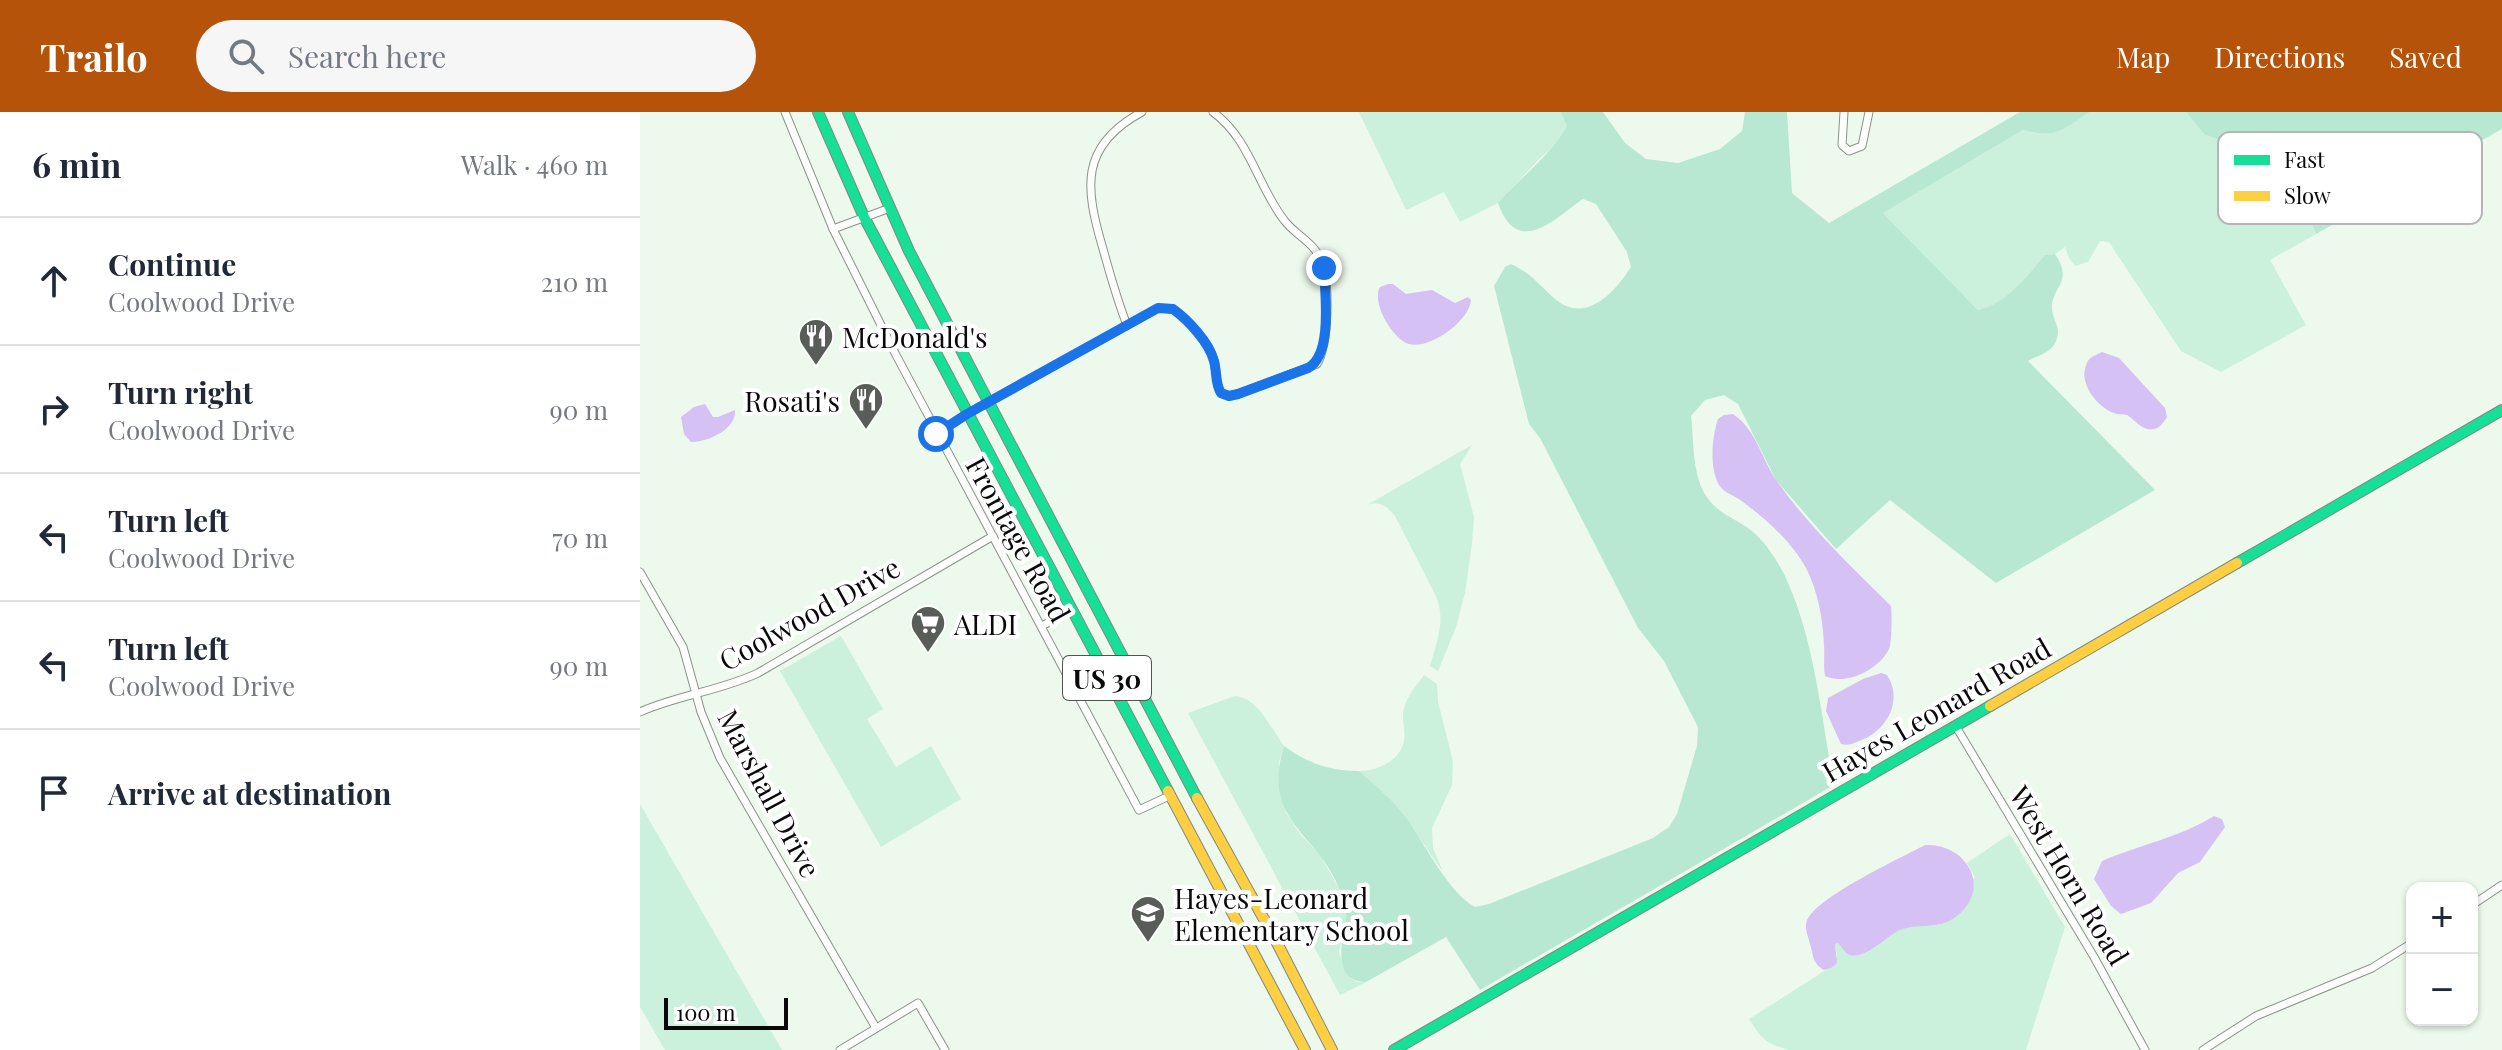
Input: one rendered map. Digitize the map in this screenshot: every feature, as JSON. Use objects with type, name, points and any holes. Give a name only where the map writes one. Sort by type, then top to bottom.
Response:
[{"type":"main road","name":"US 30","points":[[818,112],[864,217],[1305,1050]]},
{"type":"main road","name":"US 30","points":[[848,112],[909,251],[1173,755],[1332,1050]]},
{"type":"main road","name":"Hayes Leonard Road","points":[[1394,1050],[2502,410]]},
{"type":"street","name":"Frontage Road","points":[[785,112],[833,229],[936,434],[1139,810],[1169,796]]},
{"type":"street","points":[[1127,325],[1091,210],[1090,188],[1094,159],[1104,140],[1142,112]]},
{"type":"street","points":[[936,434],[1158,308],[1173,309],[1180,314],[1212,354],[1217,388],[1229,396],[1317,364],[1326,307],[1321,259],[1311,244],[1284,221],[1235,132],[1213,112]]},
{"type":"street","points":[[1844,112],[1841,139],[1842,145],[1849,151],[1862,146],[1869,112]]},
{"type":"street","points":[[833,229],[890,208]]},
{"type":"street","name":"Coolwood Drive","points":[[640,712],[661,703],[738,682],[993,536]]},
{"type":"street","name":"Marshall Drive","points":[[640,572],[683,647],[704,722],[720,758],[876,1028]]},
{"type":"street","points":[[1042,626],[1071,610]]},
{"type":"street","name":"West Horn Road","points":[[1955,725],[2094,957],[2145,1050]]},
{"type":"street","points":[[2478,901],[2499,887],[2502,898]]},
{"type":"street","points":[[2203,1050],[2256,1016],[2372,968],[2406,947]]},
{"type":"street","points":[[840,1050],[918,1003],[945,1050]]},
{"type":"green space","points":[[1359,112],[1561,112],[1568,126],[1559,142],[1498,203],[1460,222],[1444,192],[1406,210]]},
{"type":"green space","points":[[1561,112],[1603,112],[1625,143],[1646,159],[1678,163],[1720,149],[1742,131],[1745,112],[1787,112],[1792,193],[1829,223],[2020,112],[2090,112],[2052,133],[2023,130],[1883,213],[1978,310],[1998,302],[2045,255],[2055,254],[2063,271],[2052,308],[2057,338],[2049,350],[2028,361],[2155,490],[1996,583],[1890,500],[1836,549],[1776,480],[1738,404],[1724,395],[1705,400],[1691,416],[1701,486],[1715,506],[1746,526],[1762,541],[1785,576],[1810,652],[1834,785],[1480,990],[1446,937],[1366,982],[1355,980],[1347,975],[1341,957],[1346,914],[1341,894],[1332,873],[1286,811],[1280,794],[1279,772],[1284,746],[1319,765],[1359,771],[1402,812],[1447,880],[1475,907],[1653,838],[1669,827],[1677,814],[1697,746],[1698,727],[1664,661],[1638,628],[1540,438],[1529,424],[1494,286],[1505,267],[1511,264],[1567,306],[1588,307],[1608,295],[1631,267],[1627,252],[1596,204],[1583,199],[1549,223],[1526,231],[1516,229],[1506,220],[1498,203],[1561,136],[1567,126]]},
{"type":"green space","points":[[2090,112],[2186,112],[2205,135],[2218,139],[2218,224],[2312,224],[2316,234],[2270,260],[2306,325],[2221,372],[2181,351],[2109,242],[2100,241],[2088,262],[2075,266],[2065,247],[2055,254],[2045,255],[2007,295],[1978,310],[1883,213],[2023,130],[2044,134],[2065,128]]},
{"type":"green space","points":[[2186,112],[2502,112],[2502,129],[2482,140],[2482,132],[2218,132],[2218,139],[2205,135]]},
{"type":"green space","points":[[2312,224],[2334,224],[2316,234]]},
{"type":"green space","points":[[1472,445],[1460,464],[1474,517],[1465,593],[1456,627],[1438,671],[1430,666],[1440,622],[1436,596],[1395,516],[1383,505],[1367,505]]},
{"type":"green space","points":[[841,636],[883,709],[867,719],[896,767],[931,746],[961,799],[881,847],[780,671]]},
{"type":"green space","points":[[1424,675],[1437,684],[1438,702],[1453,761],[1452,785],[1432,828],[1433,848],[1443,872],[1404,818],[1359,771],[1380,767],[1398,754],[1404,741],[1405,704]]},
{"type":"green space","points":[[1235,696],[1257,708],[1284,746],[1279,762],[1286,813],[1320,855],[1338,887],[1347,914],[1339,952],[1344,969],[1350,978],[1366,982],[1340,995],[1188,713]]},
{"type":"green space","points":[[640,804],[782,1050],[665,1050],[640,1007]]},
{"type":"green space","points":[[2010,834],[2065,927],[2026,1050],[1789,1050],[1769,1043],[1757,1031],[1749,1019],[1831,968],[1837,956],[1835,944],[1838,943],[1852,956],[1859,955],[1901,929],[1939,925],[1975,877],[1967,863]]},
{"type":"shaded area","points":[[1393,284],[1406,294],[1432,290],[1455,303],[1468,297],[1471,300],[1464,317],[1447,332],[1427,343],[1409,344],[1390,328],[1378,302],[1380,287]]},
{"type":"shaded area","points":[[2102,352],[2119,358],[2165,408],[2167,417],[2160,426],[2146,429],[2127,415],[2116,414],[2095,400],[2087,386],[2085,370],[2089,359]]},
{"type":"shaded area","points":[[705,404],[713,417],[735,410],[734,417],[720,433],[691,442],[684,434],[681,417],[694,407]]},
{"type":"shaded area","points":[[1733,414],[1748,428],[1789,498],[1831,546],[1891,606],[1889,649],[1878,663],[1861,674],[1842,679],[1825,676],[1821,616],[1806,568],[1778,532],[1719,485],[1712,452],[1714,434],[1718,419]]},
{"type":"shaded area","points":[[1881,673],[1887,675],[1892,685],[1894,695],[1890,714],[1869,737],[1841,744],[1826,711],[1828,698]]},
{"type":"shaded area","points":[[2214,816],[2222,819],[2225,827],[2200,862],[2178,873],[2151,903],[2121,914],[2111,906],[2094,879],[2102,861],[2188,830]]},
{"type":"shaded area","points":[[1925,845],[1940,846],[1964,860],[1974,883],[1966,907],[1948,922],[1900,930],[1859,955],[1852,956],[1838,943],[1835,944],[1837,963],[1824,970],[1817,965],[1806,929],[1807,920],[1815,910],[1861,878]]},
{"type":"traffic: fast","points":[[818,112],[864,217],[1168,791]]},
{"type":"traffic: fast","points":[[848,112],[909,251],[1197,798]]},
{"type":"traffic: fast","points":[[2237,563],[2502,410]]},
{"type":"traffic: fast","points":[[1394,1050],[1990,706]]},
{"type":"traffic: slow","points":[[1990,706],[2237,563]]},
{"type":"traffic: slow","points":[[1168,791],[1305,1050]]},
{"type":"traffic: slow","points":[[1197,798],[1332,1050]]},
{"type":"place","name":"McDonald's","points":[[816,367]]},
{"type":"place","name":"Rosati's","points":[[866,431]]},
{"type":"place","name":"ALDI","points":[[928,654]]},
{"type":"place","name":"Hayes-Leonard Elementary School","points":[[1148,944]]},
{"type":"route","points":[[936,434],[1158,308],[1173,309],[1180,314],[1212,354],[1217,388],[1221,393],[1229,396],[1238,394],[1308,368],[1317,364],[1323,349],[1326,307],[1324,268]]}]
